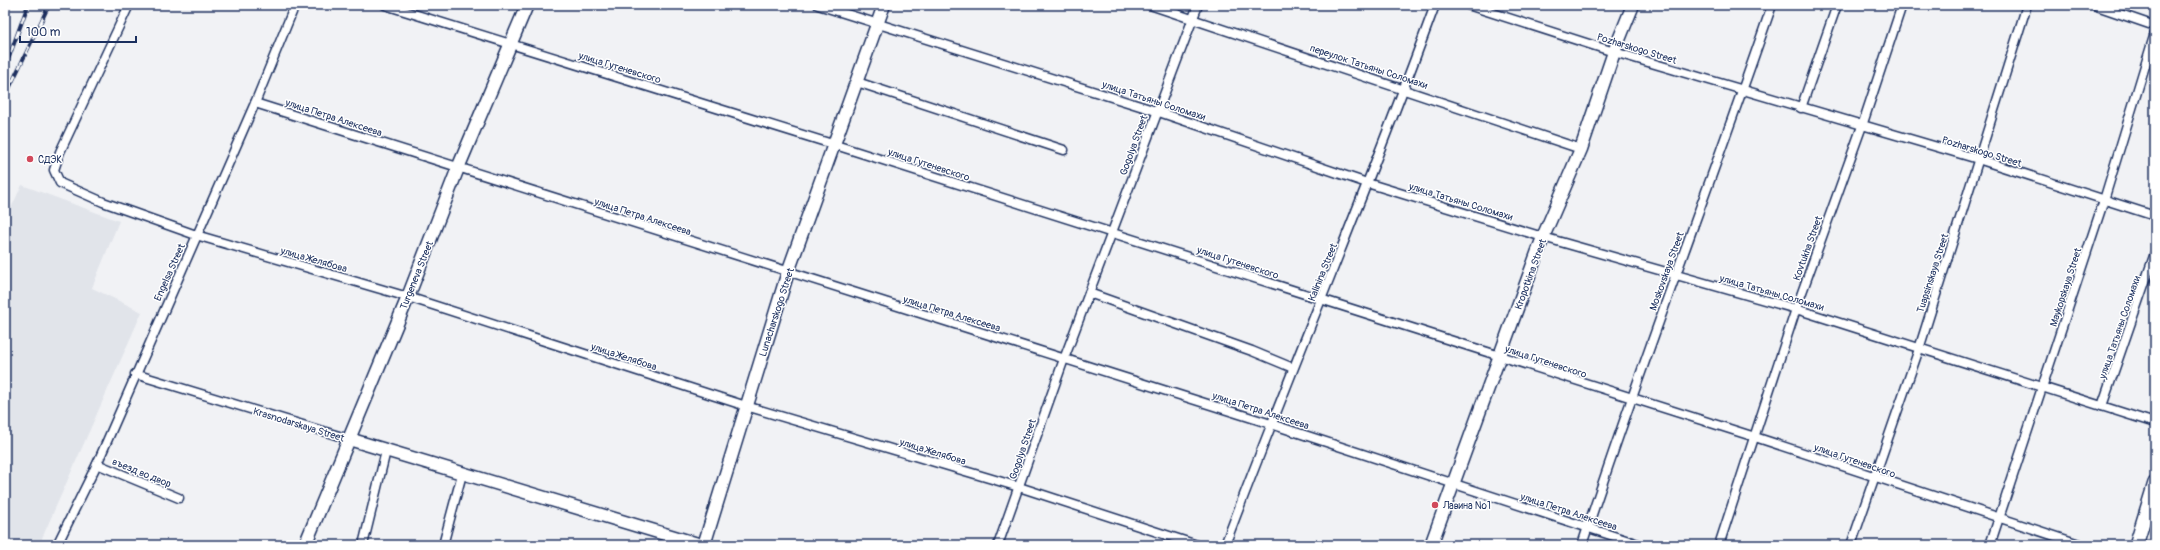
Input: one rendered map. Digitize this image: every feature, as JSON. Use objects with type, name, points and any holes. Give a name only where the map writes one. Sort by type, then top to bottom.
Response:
[{"type":"main road","name":"Turgeneva Street","points":[[305,545],[408,297],[458,168],[527,5]]},
{"type":"main road","name":"Lunacharskogo Street","points":[[704,545],[788,272],[884,5]]},
{"type":"main road","name":"Kropotkina Street","points":[[1431,545],[1543,237],[1581,149],[1614,52],[1633,5]]},
{"type":"main road","name":"Krasnodarskaya Street","points":[[349,439],[701,545]]},
{"type":"main road","points":[[2136,545],[2155,483]]},
{"type":"street","name":"улица Желябова","points":[[129,5],[60,152],[54,170],[60,183],[102,202],[196,235],[408,297],[746,406],[1019,487],[1197,545]]},
{"type":"street","name":"Engelsa Street","points":[[57,545],[97,464],[135,374],[255,103],[295,5]]},
{"type":"street","name":"улица Гутеневского","points":[[385,5],[835,144],[1112,232],[1631,399],[1755,437],[2082,545]]},
{"type":"street","name":"улица Татьяны Соломахи","points":[[818,5],[877,22],[1156,111],[1367,183],[1543,237],[1796,309],[1918,349],[2155,423]]},
{"type":"street","name":"переулок Татьяны Соломахи","points":[[1150,5],[1404,88],[1581,149]]},
{"type":"street","name":"Gogolya Street","points":[[998,545],[1064,359],[1156,111],[1198,5]]},
{"type":"street","name":"Kalinina Street","points":[[1226,545],[1271,424],[1367,183],[1435,5]]},
{"type":"street","name":"Pozharskogo Street","points":[[1468,5],[1614,52],[1978,159],[2155,216]]},
{"type":"street","name":"Moskovskaya Street","points":[[1582,545],[1674,275],[1743,90],[1772,5]]},
{"type":"street","points":[[1801,108],[1837,5]]},
{"type":"street","name":"Kovtukha Street","points":[[1719,545],[1796,309],[1862,126],[1902,5]]},
{"type":"street","name":"Tuapsinskaya Street","points":[[1851,545],[1918,349],[2026,5]]},
{"type":"street","points":[[2094,5],[2155,26]]},
{"type":"street","name":"Maykopskaya Street","points":[[1990,545],[2104,200],[2155,33]]},
{"type":"street","points":[[857,82],[1064,150]]},
{"type":"street","name":"улица Петра Алексеева","points":[[255,103],[1271,424],[1641,545]]},
{"type":"street","name":"улица Татьяны Соломахи","points":[[2102,406],[2155,253]]},
{"type":"street","points":[[1089,293],[1252,351],[1294,368]]},
{"type":"street","name":"Krasnodarskaya Street","points":[[135,374],[349,439]]},
{"type":"street","points":[[363,545],[386,451]]},
{"type":"street","name":"въезд во двор","points":[[97,464],[179,498]]},
{"type":"street","points":[[443,545],[462,474]]},
{"type":"shaded area","points":[[22,185],[119,221],[92,288],[142,312],[39,545],[5,545],[5,205],[11,208]]},
{"type":"railway","points":[[5,68],[28,5]]},
{"type":"railway","points":[[5,97],[49,5]]},
{"type":"place","name":"СДЭК","points":[[30,159]]},
{"type":"place","name":"Лавина №1","points":[[1435,505]]}]
